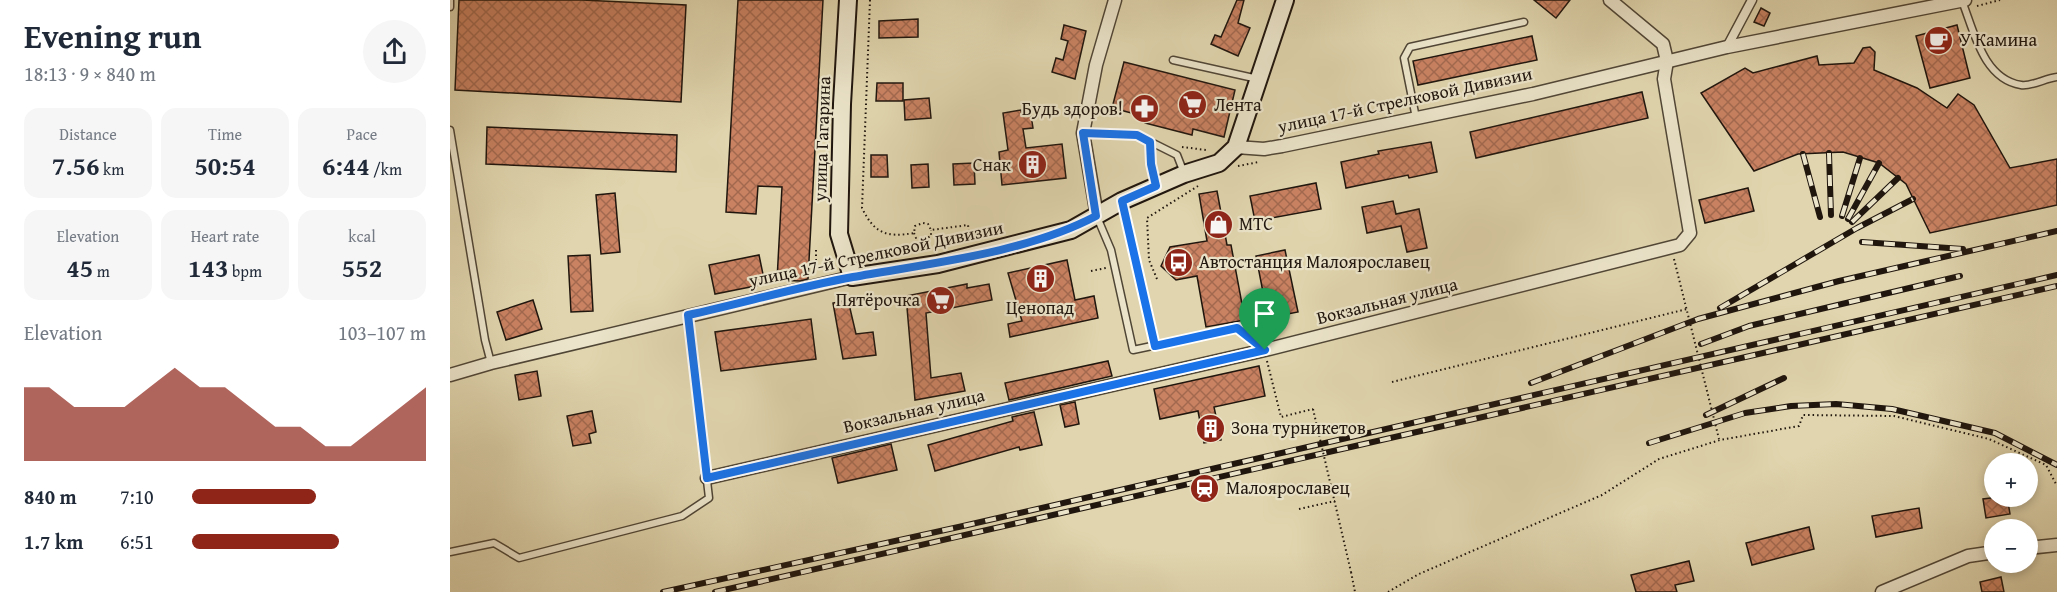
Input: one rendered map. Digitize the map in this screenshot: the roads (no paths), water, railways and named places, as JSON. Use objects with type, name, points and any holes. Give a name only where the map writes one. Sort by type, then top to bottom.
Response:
[{"type":"main road","name":"улица Гагарина","points":[[848,0],[842,104],[839,234],[852,277]]},
{"type":"main road","points":[[1236,147],[1285,0]]},
{"type":"main road","name":"улица 17-й Стрелковой Дивизии","points":[[852,277],[938,264],[1071,230],[1122,201],[1184,174],[1219,163],[1236,147]]},
{"type":"street","points":[[1096,216],[1083,133],[1096,65],[1115,0]]},
{"type":"street","points":[[1610,0],[1663,44],[1667,61]]},
{"type":"street","points":[[1727,47],[1752,0]]},
{"type":"street","name":"улица 17-й Стрелковой Дивизии","points":[[1236,147],[1264,149],[1533,94],[1727,47],[1964,0]]},
{"type":"street","name":"Вокзальная улица","points":[[707,478],[1265,350],[1680,245],[1690,232],[1664,79],[1667,61]]},
{"type":"street","name":"улица 17-й Стрелковой Дивизии","points":[[450,375],[491,363],[852,277]]},
{"type":"street","points":[[2038,547],[2057,545]]},
{"type":"street","points":[[1882,592],[1968,556],[1984,554]]},
{"type":"lane","points":[[450,0],[450,8]]},
{"type":"lane","points":[[1964,0],[1985,60],[1999,76],[2022,86],[2057,77]]},
{"type":"lane","points":[[1416,118],[1404,58],[1410,47],[1524,22]]},
{"type":"lane","points":[[1173,60],[1259,79]]},
{"type":"lane","points":[[450,130],[485,340],[491,363]]},
{"type":"lane","points":[[1083,133],[1137,135],[1177,155],[1184,174]]},
{"type":"lane","points":[[1122,201],[1155,346]]},
{"type":"lane","points":[[1096,216],[1111,250],[1133,350],[1237,328],[1265,350]]},
{"type":"lane","points":[[450,552],[494,543],[519,558],[682,516],[709,498],[688,315]]},
{"type":"railway","points":[[1829,153],[1831,215]]},
{"type":"railway","points":[[1803,154],[1820,217]]},
{"type":"railway","points":[[1842,216],[1860,158]]},
{"type":"railway","points":[[1848,219],[1879,163]]},
{"type":"railway","points":[[1852,222],[1898,178]]},
{"type":"railway","points":[[1720,308],[1857,228],[1913,199]]},
{"type":"railway","points":[[1531,383],[1698,319],[1839,281],[2057,231]]},
{"type":"railway","points":[[1862,242],[1963,249]]},
{"type":"railway","points":[[663,592],[963,526],[2057,275]]},
{"type":"railway","points":[[1701,344],[1749,326],[1960,276]]},
{"type":"railway","points":[[715,592],[2057,286]]},
{"type":"railway","points":[[1706,415],[1784,378]]},
{"type":"railway","points":[[1649,443],[1745,413],[1791,406],[1836,404],[1892,409],[1995,433],[2057,465]]},
{"type":"place","name":"У Камина","points":[[1939,40]]},
{"type":"place","name":"Лента","points":[[1193,105]]},
{"type":"place","name":"Будь здоров!","points":[[1144,109]]},
{"type":"place","name":"Снак","points":[[1032,165]]},
{"type":"place","name":"МТС","points":[[1218,224]]},
{"type":"place","name":"Автостанция Малоярославец","points":[[1178,262]]},
{"type":"place","name":"Ценопад","points":[[1040,279]]},
{"type":"place","name":"Пятёрочка","points":[[941,300]]},
{"type":"place","name":"Зона турникетов","points":[[1210,428]]},
{"type":"place","name":"Малоярославец","points":[[1205,488]]}]
